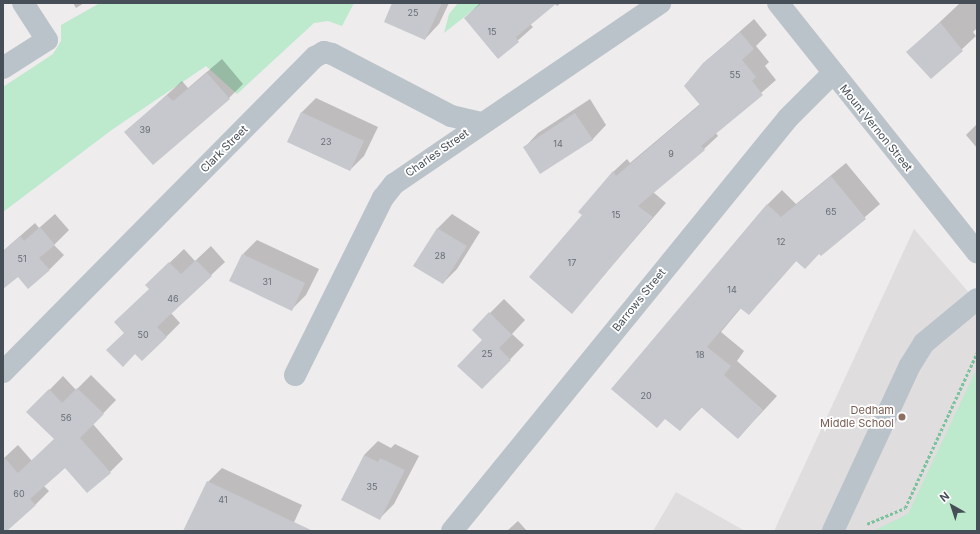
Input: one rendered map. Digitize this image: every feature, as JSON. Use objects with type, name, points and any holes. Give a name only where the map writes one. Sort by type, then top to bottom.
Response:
[{"type":"street","points":[[3,68],[47,40],[23,3]]},
{"type":"street","name":"Charles Street","points":[[295,375],[383,198],[394,184],[481,123],[660,3]]},
{"type":"street","name":"Mount Vernon Street","points":[[778,3],[832,74],[977,252]]},
{"type":"street","name":"Clark Street","points":[[3,372],[315,57],[324,52],[332,54],[451,116],[481,123]]},
{"type":"street","name":"Barrows Street","points":[[452,531],[788,118],[832,74]]},
{"type":"street","points":[[833,531],[909,367],[924,343],[977,299]]},
{"type":"path","points":[[864,526],[905,508],[977,353]]},
{"type":"shaded area","name":"Dedham Middle School","points":[[914,229],[977,302],[977,531],[774,531]]},
{"type":"shaded area","points":[[676,492],[745,531],[653,531]]},
{"type":"green space","points":[[100,3],[354,3],[342,26],[328,21],[314,23],[237,94],[206,66],[113,129],[3,212],[3,87],[53,54],[61,41],[61,25]]},
{"type":"green space","points":[[458,3],[482,3],[444,33],[449,14]]},
{"type":"green space","points":[[977,368],[977,531],[873,531],[908,514]]},
{"type":"building","points":[[392,3],[442,3],[425,40],[384,22]]},
{"type":"building","points":[[482,3],[557,3],[516,37],[519,42],[498,59],[464,18]]},
{"type":"building","points":[[940,22],[963,51],[931,79],[906,52]]},
{"type":"building","points":[[740,32],[754,49],[742,60],[756,77],[752,81],[763,95],[701,146],[705,150],[638,206],[653,217],[572,314],[529,277],[582,215],[578,212],[613,171],[616,176],[700,105],[684,86],[703,63]]},
{"type":"building","points":[[207,73],[230,99],[153,165],[124,132],[167,95],[173,101]]},
{"type":"building","points":[[301,112],[364,141],[350,171],[287,142]]},
{"type":"building","points":[[575,113],[593,140],[540,174],[523,147]]},
{"type":"building","points":[[831,176],[866,219],[821,256],[819,254],[805,269],[796,261],[749,315],[740,308],[707,347],[731,366],[724,375],[763,410],[738,439],[701,407],[680,431],[665,419],[657,428],[611,389],[767,204],[781,217]]},
{"type":"building","points":[[40,227],[55,245],[39,258],[50,270],[28,289],[18,277],[3,289],[3,251],[20,236],[24,241]]},
{"type":"building","points":[[437,228],[467,246],[443,284],[413,266]]},
{"type":"building","points":[[242,254],[305,283],[292,311],[229,281]]},
{"type":"building","points":[[196,260],[212,276],[157,327],[167,337],[142,361],[135,354],[123,367],[106,350],[124,333],[114,322],[149,289],[145,285],[169,262],[181,274]]},
{"type":"building","points":[[489,312],[512,335],[499,348],[511,360],[482,389],[457,366],[482,340],[472,330]]},
{"type":"building","points":[[77,388],[104,414],[80,438],[111,473],[87,493],[65,468],[30,499],[36,505],[7,531],[3,531],[3,456],[18,473],[54,439],[26,412],[49,389],[62,403]]},
{"type":"building","points":[[364,455],[378,462],[380,458],[405,470],[380,520],[341,500]]},
{"type":"building","points":[[207,481],[277,514],[313,531],[183,531]]},
{"type":"place","name":"Dedham Middle School","points":[[902,417]]}]
